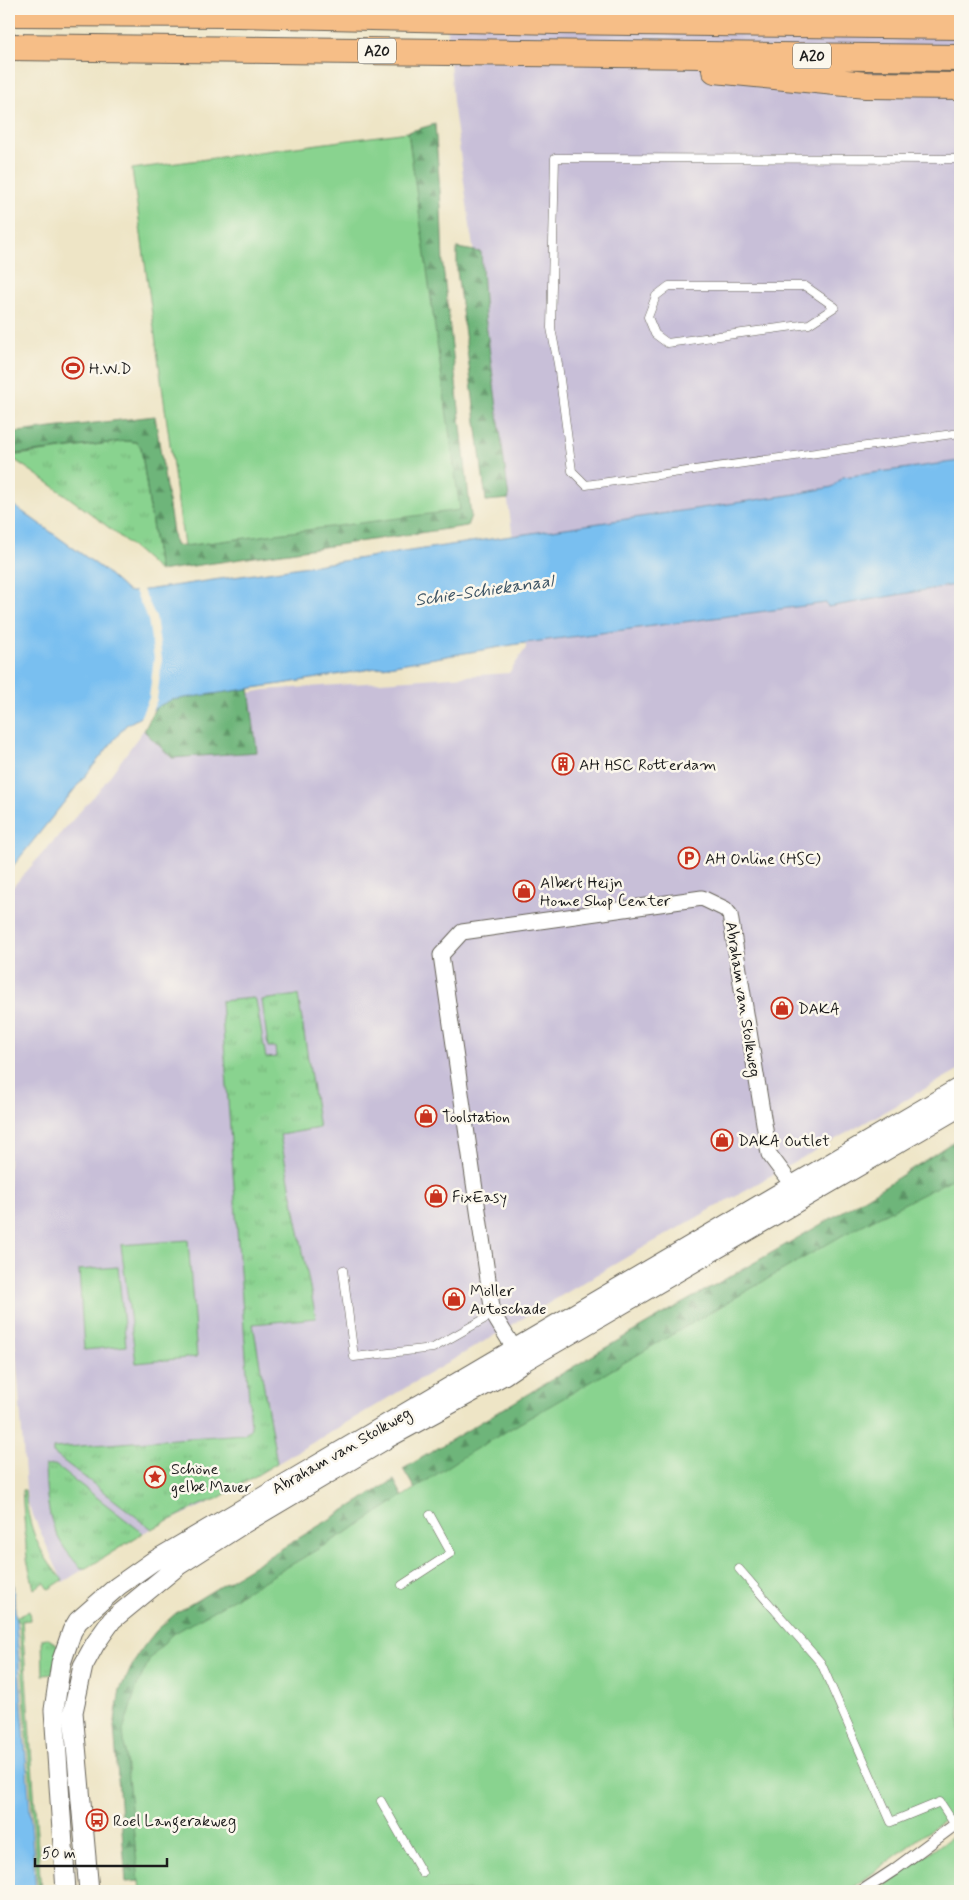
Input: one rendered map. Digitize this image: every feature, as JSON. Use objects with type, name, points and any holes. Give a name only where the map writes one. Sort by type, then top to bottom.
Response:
[{"type":"highway","points":[[355,16],[432,9]]},
{"type":"highway","name":"A20","points":[[9,13],[355,16],[555,21],[960,26]]},
{"type":"highway","name":"A20","points":[[9,48],[960,58]]},
{"type":"highway","name":"A20","points":[[550,54],[866,85],[960,86]]},
{"type":"street","name":"Abraham van Stolkweg","points":[[518,1356],[493,1314],[441,956],[462,932],[702,898],[725,909],[730,914],[769,1154],[797,1192]]},
{"type":"street","name":"Abraham van Stolkweg","points":[[66,1891],[54,1710],[61,1663],[72,1631],[78,1621],[118,1586],[152,1562],[518,1356],[797,1192],[960,1087]]},
{"type":"street","name":"Abraham van Stolkweg","points":[[797,1192],[960,1107]]},
{"type":"street","name":"Abraham van Stolkweg","points":[[89,1891],[73,1712],[83,1666],[95,1644],[112,1620],[180,1565],[243,1524],[388,1438],[504,1375],[518,1356]]},
{"type":"street","points":[[862,1891],[894,1870],[957,1823]]},
{"type":"lane","points":[[960,159],[555,158],[551,328],[558,364],[572,471],[586,485],[960,432]]},
{"type":"lane","points":[[669,286],[805,286],[835,306],[809,324],[667,343],[655,334],[648,317],[656,296],[669,286]]},
{"type":"lane","points":[[344,1270],[354,1357],[433,1348],[493,1314]]},
{"type":"lane","points":[[402,1584],[451,1553],[430,1515]]},
{"type":"lane","points":[[740,1569],[821,1663],[891,1822],[940,1802],[957,1823]]},
{"type":"lane","points":[[381,1801],[422,1873]]},
{"type":"shaded area","points":[[446,9],[960,9],[960,1069],[632,1254],[217,1499],[143,1533],[63,1582],[27,1502],[9,1254],[9,891],[101,788],[158,710],[265,690],[509,673],[526,648],[515,553],[453,102]]},
{"type":"green space","points":[[435,124],[443,266],[471,516],[467,526],[159,571],[141,447],[136,442],[125,441],[9,455],[9,433],[155,416],[175,545],[184,546],[459,509],[408,132]]},
{"type":"green space","points":[[408,132],[460,510],[184,546],[132,169]]},
{"type":"green space","points":[[457,248],[481,252],[485,316],[509,499],[486,501],[457,271]]},
{"type":"green space","points":[[125,441],[136,442],[141,447],[159,571],[105,525],[9,456]]},
{"type":"green space","points":[[249,688],[257,752],[172,758],[144,731],[156,706],[171,700]]},
{"type":"green space","points":[[298,995],[319,1128],[280,1135],[316,1318],[253,1324],[277,1463],[217,1499],[200,1505],[152,1529],[53,1453],[53,1448],[244,1434],[251,1428],[221,1001],[253,998],[256,1000],[266,1058],[276,1057],[275,1047],[268,1047],[262,1000]]},
{"type":"green space","points":[[960,1137],[960,1200],[425,1506],[403,1469],[674,1308],[855,1204]]},
{"type":"green space","points":[[960,1175],[960,1810],[849,1891],[140,1891],[123,1731],[137,1686],[150,1659],[170,1636],[359,1525],[469,1453],[843,1235]]},
{"type":"green space","points":[[188,1240],[197,1357],[136,1363],[121,1245]]},
{"type":"green space","points":[[118,1267],[126,1346],[84,1350],[79,1270]]},
{"type":"green space","points":[[55,1465],[143,1533],[87,1568],[81,1568],[62,1544],[52,1521],[47,1496],[45,1466]]},
{"type":"green space","points":[[394,1480],[414,1518],[236,1876],[126,1882],[114,1726],[120,1689],[140,1651],[156,1631],[176,1613]]},
{"type":"green space","points":[[22,1490],[25,1490],[32,1527],[41,1549],[54,1570],[63,1580],[49,1589],[44,1582],[34,1589],[27,1559]]},
{"type":"green space","points":[[29,1611],[30,1620],[22,1621],[41,1891],[38,1891],[19,1622],[15,1617]]},
{"type":"green space","points":[[47,1638],[61,1647],[53,1674],[43,1675],[42,1639]]},
{"type":"green space","points":[[960,1831],[960,1891],[876,1891]]},
{"type":"water","name":"Schie-Schiekanaal","points":[[960,461],[960,584],[828,607],[826,603],[518,644],[288,683],[171,700],[126,725],[9,871],[9,502],[104,570],[127,591],[132,592],[796,494],[832,487],[843,477]]},
{"type":"water","points":[[9,1528],[36,1891],[9,1891]]},
{"type":"pier","points":[[142,588],[156,617],[162,659],[157,700],[150,715],[138,722],[149,698],[154,658],[148,620],[134,589]]},
{"type":"place","name":"H.W.D","points":[[73,368]]},
{"type":"place","name":"AH HSC Rotterdam","points":[[563,764]]},
{"type":"place","name":"AH Online (HSC)","points":[[689,858]]},
{"type":"place","name":"Albert Heijn Home Shop Center","points":[[524,891]]},
{"type":"place","name":"DAKA","points":[[782,1008]]},
{"type":"place","name":"Toolstation","points":[[426,1116]]},
{"type":"place","name":"DAKA Outlet","points":[[722,1140]]},
{"type":"place","name":"FixEasy","points":[[436,1196]]},
{"type":"place","name":"Möller Autoschade","points":[[454,1299]]},
{"type":"place","name":"Schöne gelbe Mauer","points":[[155,1477]]},
{"type":"place","name":"Roel Langerakweg","points":[[97,1820]]}]
